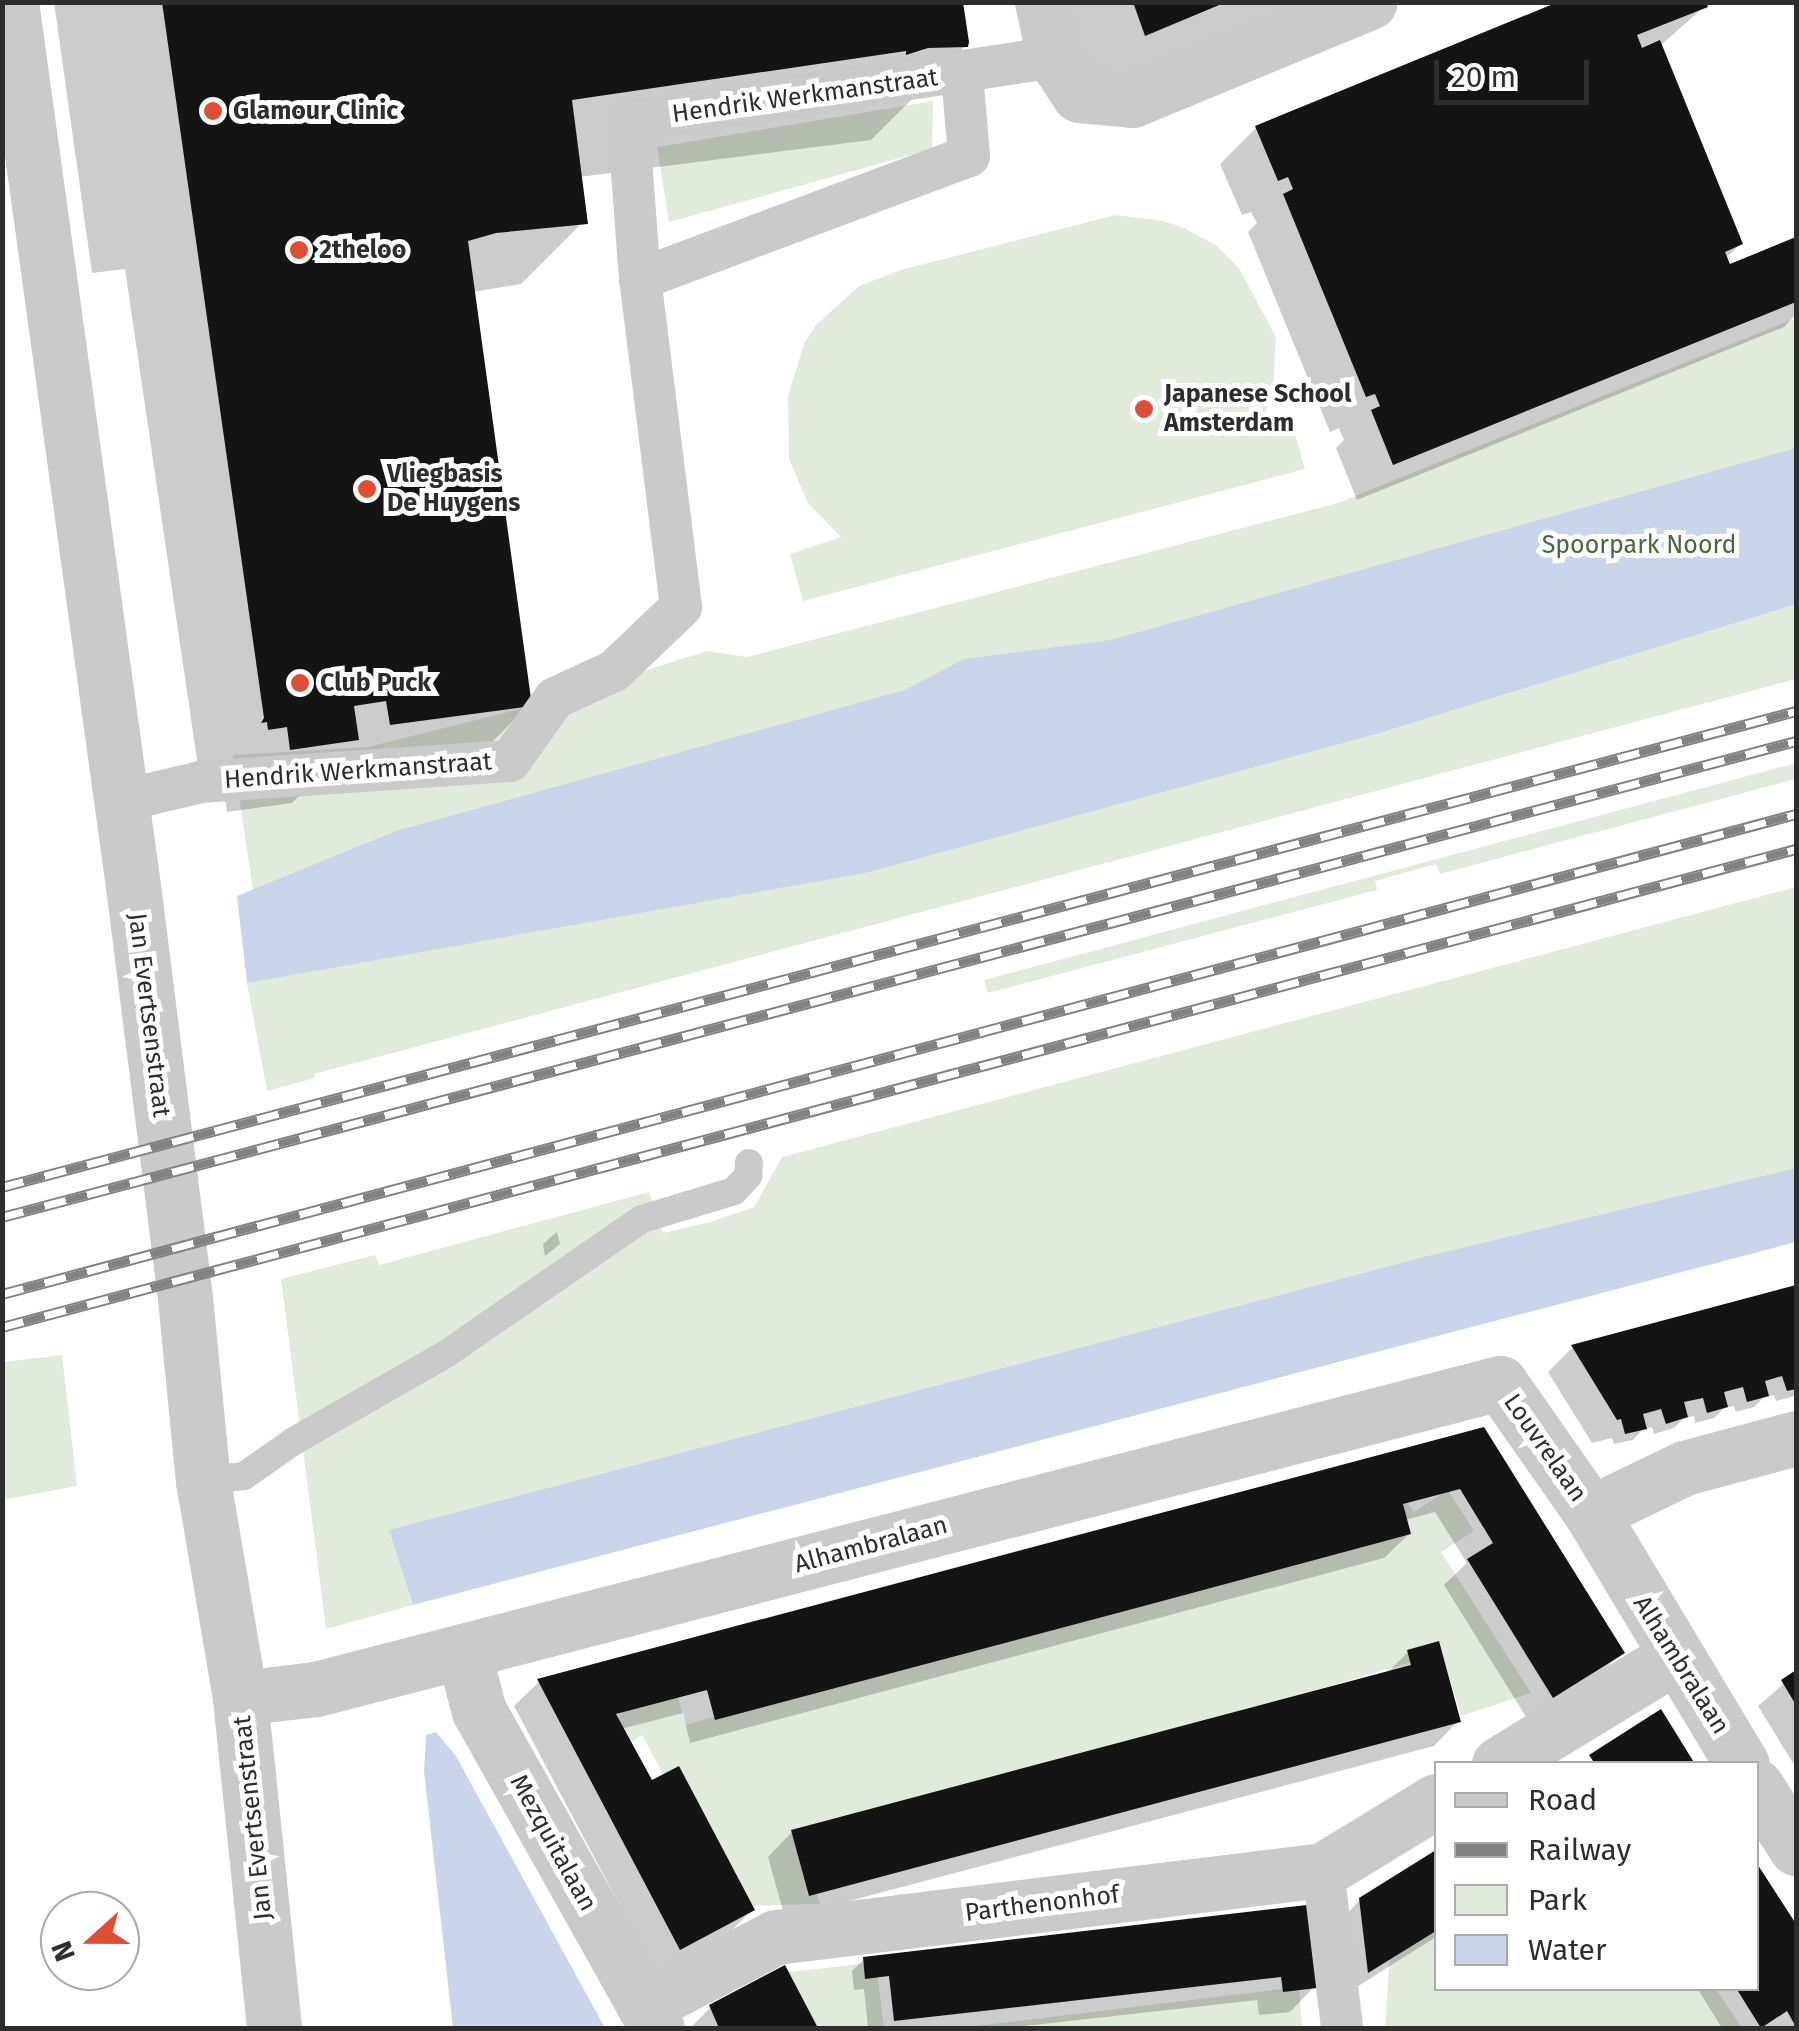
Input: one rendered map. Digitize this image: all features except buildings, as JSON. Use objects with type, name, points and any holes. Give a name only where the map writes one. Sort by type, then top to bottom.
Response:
[{"type":"street","points":[[1042,2],[1054,56],[1079,95],[1132,100],[1370,2]]},
{"type":"street","name":"Jan Evertsenstraat","points":[[11,3],[122,801],[185,1298],[202,1481],[240,1698],[274,2028]]},
{"type":"street","name":"Hendrik Werkmanstraat","points":[[122,801],[201,782],[510,761],[555,698],[614,671],[681,608],[640,279],[628,121],[962,74],[1054,56]]},
{"type":"street","name":"Hendrik Werkmanstraat","points":[[640,279],[969,156],[962,74]]},
{"type":"street","name":"Louvrelaan","points":[[1500,1382],[1591,1513]]},
{"type":"street","name":"Alhambralaan","points":[[240,1698],[316,1689],[1500,1382]]},
{"type":"street","points":[[1591,1513],[1684,1468],[1796,1438]]},
{"type":"street","name":"Alhambralaan","points":[[1591,1513],[1674,1657],[1740,1761]]},
{"type":"street","name":"Mezquitalaan","points":[[463,1651],[479,1711],[650,2017]]},
{"type":"street","points":[[1504,1761],[1674,1657]]},
{"type":"street","points":[[1759,1791],[1796,1848]]},
{"type":"street","name":"Parthenonhof","points":[[650,2017],[776,1937],[1323,1870],[1434,1802]]},
{"type":"street","points":[[1323,1870],[1342,2028]]},
{"type":"lane","points":[[202,1481],[244,1476],[294,1440],[446,1354],[642,1219],[734,1191],[748,1176],[748,1163]]},
{"type":"green space","points":[[933,101],[932,149],[669,222],[657,147]]},
{"type":"green space","points":[[1115,215],[1164,221],[1184,228],[1217,246],[1239,268],[1276,337],[1273,387],[1260,429],[1292,423],[1305,469],[803,601],[790,554],[841,537],[808,503],[789,459],[788,396],[804,344],[816,325],[859,286],[901,270]]},
{"type":"green space","name":"Spoorpark Noord","points":[[1796,318],[1796,679],[314,1074],[315,1078],[267,1091],[247,983],[266,979],[233,755],[368,747],[532,706],[707,651],[747,657],[1338,503]]},
{"type":"green space","points":[[1796,763],[1796,779],[1440,874],[1436,864],[1375,881],[1377,890],[988,993],[984,980]]},
{"type":"green space","points":[[1796,887],[1796,1168],[1427,1256],[390,1530],[413,1605],[326,1629],[281,1279],[375,1255],[379,1265],[649,1192],[663,1233],[710,1222],[754,1207],[782,1157]]},
{"type":"green space","points":[[62,1355],[77,1486],[3,1500],[3,1362]]},
{"type":"green space","points":[[1448,1490],[1474,1531],[1441,1552],[1531,1693],[1461,1716],[1442,1653],[802,1841],[820,1904],[734,1906],[642,1735],[628,1745],[612,1720],[625,1711],[677,1695],[686,1725],[1389,1515],[1407,1503],[1414,1512]]},
{"type":"green space","points":[[1434,1910],[1434,1991],[1717,1991],[1742,2028],[1385,2028],[1391,1937]]},
{"type":"green space","points":[[876,1962],[884,2028],[810,2028],[782,1973]]},
{"type":"green space","points":[[1299,1987],[1302,2028],[959,2028]]},
{"type":"water","points":[[1796,448],[1796,604],[1376,734],[865,873],[247,983],[237,896],[396,831],[905,690],[964,659],[1111,640]]},
{"type":"water","points":[[1796,1168],[1796,1242],[413,1605],[389,1530],[1427,1256]]},
{"type":"water","points":[[436,1732],[456,1756],[605,2028],[453,2028],[424,1771],[426,1735]]},
{"type":"railway","points":[[2,1187],[1796,711]]},
{"type":"railway","points":[[2,1217],[1796,741]]},
{"type":"railway","points":[[2,1294],[1796,814]]},
{"type":"railway","points":[[2,1327],[1796,849]]},
{"type":"place","name":"Glamour Clinic","points":[[213,111]]},
{"type":"place","name":"2theloo","points":[[299,250]]},
{"type":"place","name":"Japanese School Amsterdam","points":[[1144,409]]},
{"type":"place","name":"Vliegbasis De Huygens","points":[[367,489]]},
{"type":"place","name":"Club Puck","points":[[300,683]]}]
